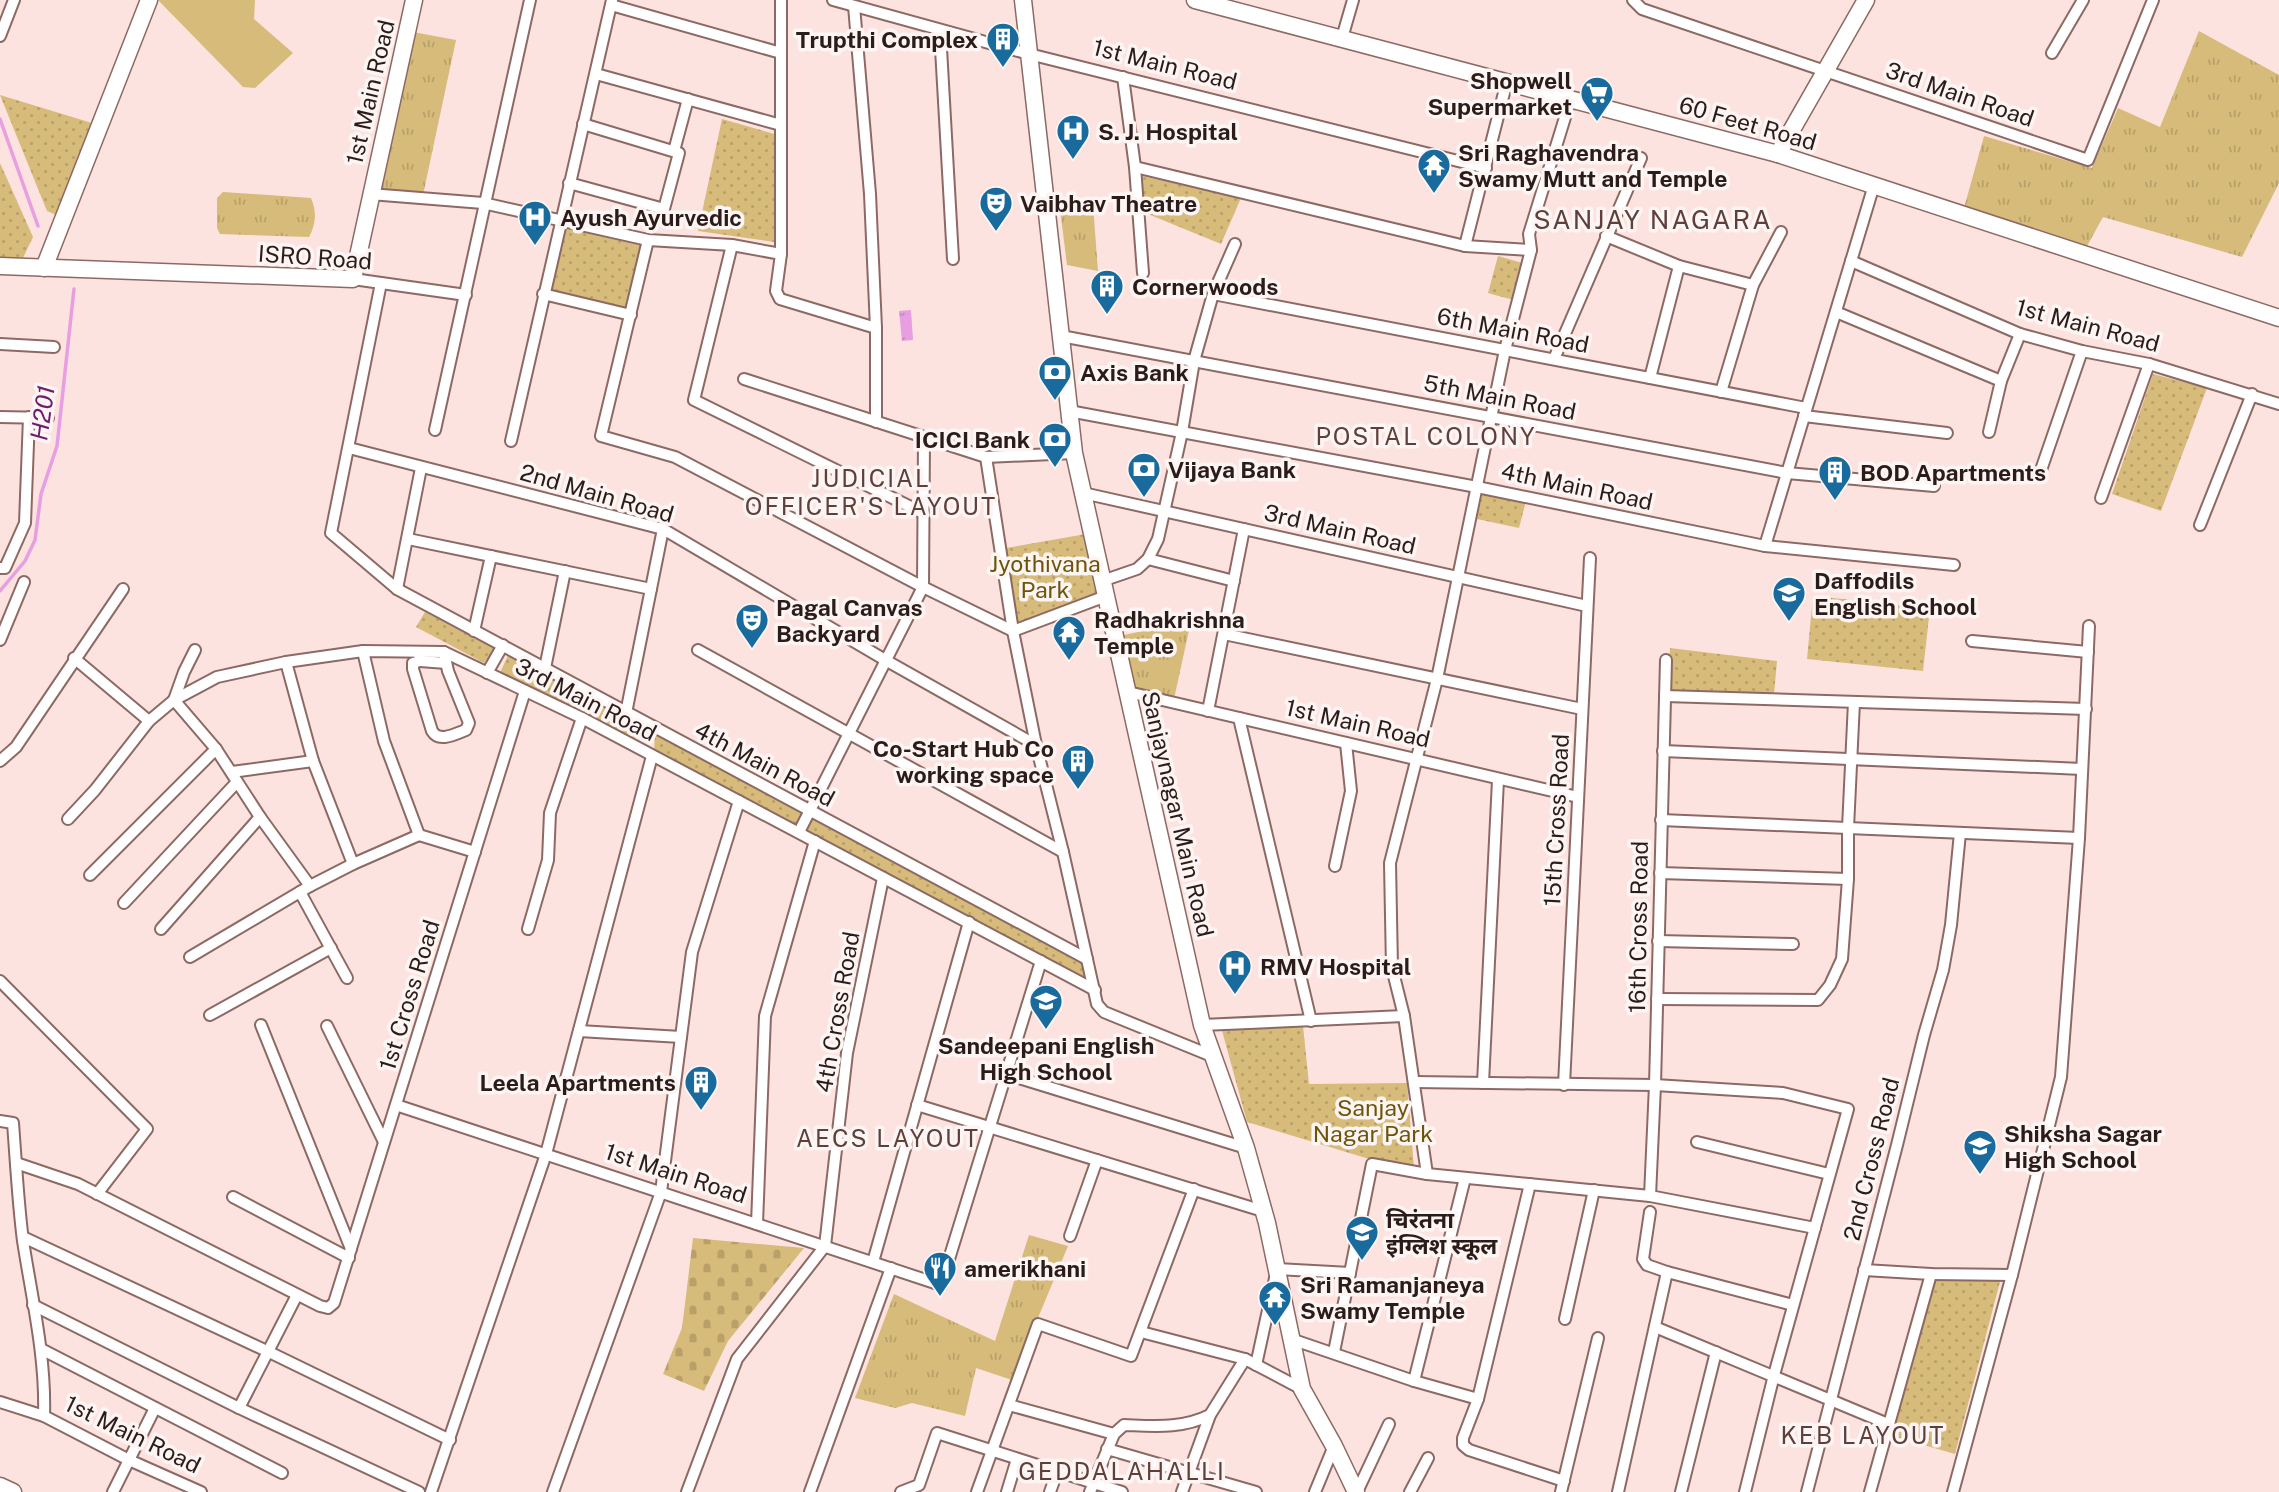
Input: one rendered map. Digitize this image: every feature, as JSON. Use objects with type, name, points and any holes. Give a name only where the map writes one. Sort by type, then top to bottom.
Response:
[{"type":"street","points":[[1,31],[14,0]]},
{"type":"street","points":[[44,268],[149,0]]},
{"type":"street","name":"1st Main Road","points":[[353,279],[414,0]]},
{"type":"street","points":[[435,430],[466,295],[483,203],[530,0]]},
{"type":"street","points":[[781,0],[781,254],[775,291],[780,299],[876,328]]},
{"type":"street","name":"1st Main Road","points":[[833,0],[1029,54],[1486,168]]},
{"type":"street","name":"Sanjaynagar Main Road","points":[[1023,0],[1074,453],[1104,589],[1202,1025],[1245,1148],[1263,1211],[1302,1389],[1356,1492]]},
{"type":"street","name":"60 Feet Road","points":[[1195,0],[1778,154],[2279,318]]},
{"type":"street","points":[[1342,38],[1353,0]]},
{"type":"street","name":"3rd Main Road","points":[[1633,0],[1642,9],[2088,160],[2151,1]]},
{"type":"street","points":[[1778,154],[1866,0]]},
{"type":"street","points":[[2052,54],[2083,0]]},
{"type":"street","points":[[511,441],[611,2],[781,53]]},
{"type":"street","points":[[853,6],[870,194],[876,328],[876,422]]},
{"type":"street","points":[[940,31],[953,259]]},
{"type":"street","points":[[596,74],[781,125]]},
{"type":"street","points":[[1123,77],[1135,167],[1143,273]]},
{"type":"street","points":[[1465,246],[1507,81]]},
{"type":"street","points":[[1427,1174],[1404,1016],[1392,968],[1390,863],[1437,679],[1505,350],[1531,250],[1529,234],[1571,98]]},
{"type":"street","points":[[674,151],[688,99]]},
{"type":"street","points":[[569,183],[664,209],[679,153],[583,124]]},
{"type":"street","points":[[1554,359],[1641,159]]},
{"type":"street","points":[[1135,167],[1465,246],[1531,250]]},
{"type":"street","points":[[1765,546],[1874,184]]},
{"type":"street","name":"1st Main Road","points":[[370,194],[483,203],[648,240],[732,246],[781,254]]},
{"type":"street","points":[[1721,391],[1753,285],[1781,232]]},
{"type":"street","points":[[1606,236],[1679,266],[1753,285]]},
{"type":"street","points":[[648,240],[601,436],[675,457],[1013,631]]},
{"type":"street","points":[[1013,631],[1104,589],[1148,559],[1158,539],[1182,432],[1194,361],[1213,294],[1235,244]]},
{"type":"street","points":[[732,246],[694,400],[923,513]]},
{"type":"street","name":"1st Main Road","points":[[1851,261],[2020,334],[2082,351],[2149,364],[2279,404]]},
{"type":"street","name":"ISRO Road","points":[[0,266],[353,279],[381,283],[333,525]]},
{"type":"street","points":[[1650,378],[1679,266]]},
{"type":"street","points":[[381,283],[466,295]]},
{"type":"street","points":[[544,294],[631,315]]},
{"type":"street","name":"6th Main Road","points":[[1213,294],[1721,391],[1805,412],[1947,433]]},
{"type":"street","points":[[1836,312],[2001,381]]},
{"type":"street","points":[[1989,432],[2001,381],[2020,334]]},
{"type":"street","name":"5th Main Road","points":[[1061,336],[1787,473],[1934,486]]},
{"type":"street","points":[[0,344],[54,347]]},
{"type":"street","points":[[2040,470],[2082,351]]},
{"type":"street","points":[[2101,498],[2149,364]]},
{"type":"street","points":[[744,379],[986,457],[1074,453]]},
{"type":"street","points":[[2200,524],[2252,394]]},
{"type":"street","name":"4th Main Road","points":[[1069,411],[1477,487],[1765,546],[1954,565]]},
{"type":"street","points":[[0,417],[48,418]]},
{"type":"street","points":[[0,568],[5,568],[24,523],[29,417]]},
{"type":"street","points":[[799,832],[923,587],[924,438]]},
{"type":"street","name":"2nd Main Road","points":[[348,449],[663,529],[1036,745]]},
{"type":"street","points":[[986,457],[1013,631],[1036,745],[1097,1004],[1104,1012],[1212,1056]]},
{"type":"street","points":[[397,589],[421,468]]},
{"type":"street","name":"3rd Main Road","points":[[1083,493],[1587,606]]},
{"type":"street","name":"4th Main Road","points":[[333,525],[331,533],[397,589],[1087,959]]},
{"type":"street","points":[[626,713],[663,529]]},
{"type":"street","points":[[1208,711],[1244,529]]},
{"type":"street","points":[[408,539],[651,589]]},
{"type":"street","points":[[474,631],[491,556]]},
{"type":"street","name":"15th Cross Road","points":[[1564,1085],[1590,558]]},
{"type":"street","points":[[1148,559],[1234,580]]},
{"type":"street","points":[[545,668],[565,571]]},
{"type":"street","points":[[0,640],[24,582]]},
{"type":"street","points":[[0,761],[16,747],[123,589]]},
{"type":"street","points":[[1953,1492],[2012,1275],[2061,1077],[2079,838],[2089,626]]},
{"type":"street","points":[[1224,634],[1582,709]]},
{"type":"street","points":[[1972,641],[2088,652]]},
{"type":"street","points":[[487,673],[503,645]]},
{"type":"street","points":[[698,649],[1063,852]]},
{"type":"street","points":[[195,650],[174,700],[216,750],[305,889],[347,978]]},
{"type":"street","points":[[363,651],[384,741],[419,835]]},
{"type":"street","name":"3rd Main Road","points":[[68,819],[95,790],[149,721],[174,700],[217,677],[286,662],[363,651],[445,658],[487,673],[582,718],[1095,989]]},
{"type":"street","points":[[419,656],[413,663],[413,669],[432,732],[441,738],[466,730],[468,723],[445,658]]},
{"type":"street","points":[[74,658],[149,721]]},
{"type":"street","name":"16th Cross Road","points":[[1650,1196],[1662,751],[1667,660]]},
{"type":"street","points":[[286,662],[313,761],[353,864]]},
{"type":"street","name":"1st Cross Road","points":[[297,1295],[328,1308],[334,1303],[525,691]]},
{"type":"street","name":"1st Main Road","points":[[1128,692],[1578,797]]},
{"type":"street","points":[[1665,696],[2086,709]]},
{"type":"street","points":[[1657,999],[1818,1000],[1834,977],[1842,959],[1844,945],[1854,702]]},
{"type":"street","points":[[527,929],[548,860],[550,813],[582,718]]},
{"type":"street","points":[[1239,718],[1311,1021]]},
{"type":"street","points":[[1335,866],[1351,791],[1346,743]]},
{"type":"street","points":[[90,875],[216,750]]},
{"type":"street","points":[[1662,751],[2082,769]]},
{"type":"street","points":[[431,1492],[546,1154],[652,756]]},
{"type":"street","points":[[124,903],[234,777],[313,761]]},
{"type":"street","points":[[1483,1083],[1498,779]]},
{"type":"street","points":[[553,1492],[661,1192],[692,952],[739,801]]},
{"type":"street","points":[[161,929],[260,817]]},
{"type":"street","points":[[1661,820],[2079,838]]},
{"type":"street","name":"2nd Cross Road","points":[[1807,1492],[1943,970],[1951,925],[1960,833]]},
{"type":"street","points":[[190,957],[305,889],[419,835],[475,852]]},
{"type":"street","points":[[757,1224],[765,1016],[815,841]]},
{"type":"street","points":[[1660,873],[1848,879]]},
{"type":"street","name":"4th Cross Road","points":[[825,1246],[847,1053],[883,878]]},
{"type":"street","points":[[873,1262],[969,922]]},
{"type":"street","points":[[1658,941],[1793,944]]},
{"type":"street","points":[[210,1015],[331,947]]},
{"type":"street","points":[[990,1127],[1041,961]]},
{"type":"street","points":[[0,981],[147,1129],[97,1194]]},
{"type":"street","points":[[1202,1025],[1404,1016]]},
{"type":"street","points":[[261,1025],[350,1253]]},
{"type":"street","points":[[327,1026],[384,1142]]},
{"type":"street","points":[[579,1031],[681,1037]]},
{"type":"street","points":[[1006,1074],[1245,1148]]},
{"type":"street","points":[[1414,1082],[1655,1085],[1783,1093],[1848,1109],[1774,1375],[1745,1492]]},
{"type":"street","name":"1st Main Road","points":[[396,1105],[941,1285],[990,1127]]},
{"type":"street","points":[[917,1105],[1263,1211]]},
{"type":"street","points":[[0,1121],[13,1123],[23,1237],[41,1349],[44,1416],[0,1402]]},
{"type":"street","points":[[1697,1142],[1829,1174]]},
{"type":"street","points":[[1070,1236],[1097,1160]]},
{"type":"street","points":[[16,1163],[78,1184],[297,1295],[239,1408]]},
{"type":"street","points":[[1334,1352],[1371,1164],[1427,1174],[1650,1196],[1815,1228]]},
{"type":"street","points":[[1415,1381],[1465,1178]]},
{"type":"street","points":[[1530,1184],[1478,1399],[1463,1438],[1463,1446],[1562,1487],[1598,1338]]},
{"type":"street","points":[[977,1492],[1038,1324],[1131,1356],[1194,1189]]},
{"type":"street","points":[[1564,1319],[1594,1190]]},
{"type":"street","points":[[233,1197],[350,1253]]},
{"type":"street","points":[[1650,1212],[1644,1263],[1667,1272],[1793,1305]]},
{"type":"street","points":[[23,1237],[450,1440]]},
{"type":"street","points":[[687,1492],[737,1359],[825,1246]]},
{"type":"street","points":[[810,1492],[891,1268]]},
{"type":"street","points":[[1256,1365],[1277,1269],[1349,1273]]},
{"type":"street","points":[[1864,1270],[2012,1275]]},
{"type":"street","points":[[1618,1492],[1667,1272]]},
{"type":"street","points":[[1870,1492],[1931,1274]]},
{"type":"street","points":[[33,1306],[239,1408],[419,1492]]},
{"type":"street","points":[[1655,1327],[1888,1424]]},
{"type":"street","points":[[1141,1332],[1245,1359],[1302,1389]]},
{"type":"street","points":[[1292,1339],[1415,1381],[1478,1399]]},
{"type":"street","points":[[41,1349],[282,1473]]},
{"type":"street","points":[[1681,1492],[1716,1352]]},
{"type":"street","points":[[1182,1492],[1210,1415],[1245,1359]]},
{"type":"street","points":[[1009,1405],[1114,1434]]},
{"type":"street","points":[[113,1492],[155,1408]]},
{"type":"street","points":[[1091,1488],[1114,1434],[1124,1425],[1170,1427],[1199,1421],[1210,1415]]},
{"type":"street","name":"1st Main Road","points":[[44,1416],[129,1460],[201,1492]]},
{"type":"street","points":[[1356,1492],[1389,1424]]},
{"type":"street","points":[[901,1492],[919,1485],[937,1433],[1057,1472],[1091,1488],[1122,1492]]},
{"type":"street","points":[[1315,1492],[1334,1446]]},
{"type":"street","points":[[1107,1449],[1256,1492]]},
{"type":"street","points":[[1410,1492],[1427,1458]]},
{"type":"street","points":[[1007,1492],[1017,1459]]},
{"type":"street","points":[[1050,1492],[1057,1472]]},
{"type":"street","points":[[815,1480],[819,1492]]},
{"type":"street","points":[[0,1486],[13,1492]]},
{"type":"green space","points":[[158,0],[255,0],[254,19],[293,53],[255,88],[243,87]]},
{"type":"green space","points":[[2199,31],[2279,75],[2279,183],[2242,257],[2103,217],[2086,248],[1964,208],[1984,136],[2092,168],[2118,108],[2160,127]]},
{"type":"green space","points":[[413,32],[456,40],[423,195],[378,190]]},
{"type":"green space","points":[[0,95],[92,123],[56,215],[47,211]]},
{"type":"green space","points":[[722,119],[778,135],[774,242],[698,231]]},
{"type":"green space","points":[[0,163],[33,237],[22,260],[0,259]]},
{"type":"green space","points":[[1142,176],[1241,198],[1221,244],[1143,212]]},
{"type":"green space","points":[[223,192],[311,198],[315,218],[309,237],[220,234],[217,228],[217,198]]},
{"type":"green space","points":[[1059,201],[1093,205],[1098,271],[1067,265]]},
{"type":"green space","points":[[563,225],[644,244],[628,312],[547,292]]},
{"type":"green space","points":[[1498,256],[1526,264],[1517,301],[1488,293]]},
{"type":"green space","points":[[2153,374],[2207,388],[2161,511],[2112,494]]},
{"type":"green space","points":[[1483,491],[1526,501],[1519,528],[1477,519]]},
{"type":"green space","name":"Jyothivana Park","points":[[1086,534],[1096,595],[1015,623],[1006,548]]},
{"type":"green space","points":[[1813,596],[1930,608],[1923,671],[1807,659]]},
{"type":"green space","points":[[425,612],[495,649],[484,663],[416,627]]},
{"type":"green space","points":[[1191,621],[1174,699],[1135,690],[1124,635]]},
{"type":"green space","points":[[1670,648],[1777,661],[1774,694],[1668,692]]},
{"type":"green space","points":[[509,653],[631,721],[636,741],[500,673]]},
{"type":"green space","points":[[655,733],[1082,962],[1092,985],[654,752]]},
{"type":"green space","name":"Sanjay Nagar Park","points":[[1303,1026],[1309,1084],[1407,1083],[1414,1168],[1366,1158],[1247,1122],[1221,1027]]},
{"type":"green space","points":[[1029,1235],[1068,1246],[1012,1380],[976,1368],[965,1416],[912,1403],[895,1408],[855,1398],[894,1294],[995,1341]]},
{"type":"green space","points":[[693,1238],[804,1248],[728,1341],[704,1391],[663,1374],[682,1328]]},
{"type":"green space","points":[[1934,1278],[2001,1278],[1955,1454],[1892,1436]]},
{"type":"water","points":[[911,310],[913,340],[902,341],[899,311]]},
{"type":"waterway","name":"H201","points":[[0,119],[38,226]]},
{"type":"waterway","name":"H201","points":[[0,591],[25,561],[35,540],[41,494],[57,446],[74,289]]},
{"type":"place","name":"Trupthi Complex","points":[[1003,69]]},
{"type":"place","name":"Shopwell Supermarket","points":[[1597,123]]},
{"type":"place","name":"S. J. Hospital","points":[[1073,161]]},
{"type":"place","name":"Sri Raghavendra Swamy Mutt and Temple","points":[[1434,195]]},
{"type":"place","name":"Vaibhav Theatre","points":[[996,233]]},
{"type":"place","name":"Ayush Ayurvedic","points":[[535,247]]},
{"type":"place","name":"Cornerwoods","points":[[1107,316]]},
{"type":"place","name":"Axis Bank","points":[[1055,402]]},
{"type":"place","name":"ICICI Bank","points":[[1055,469]]},
{"type":"place","name":"Vijaya Bank","points":[[1144,499]]},
{"type":"place","name":"BOD Apartments","points":[[1835,502]]},
{"type":"place","name":"Daffodils English School","points":[[1789,623]]},
{"type":"place","name":"Pagal Canvas Backyard","points":[[752,650]]},
{"type":"place","name":"Radhakrishna Temple","points":[[1069,662]]},
{"type":"place","name":"Co-Start Hub Co working space","points":[[1078,791]]},
{"type":"place","name":"RMV Hospital","points":[[1235,996]]},
{"type":"place","name":"Sandeepani English High School","points":[[1046,1031]]},
{"type":"place","name":"Leela Apartments","points":[[701,1112]]},
{"type":"place","name":"Shiksha Sagar High School","points":[[1980,1176]]},
{"type":"place","name":"चिरंतना इंग्लिश स्कूल","points":[[1362,1262]]},
{"type":"place","name":"amerikhani","points":[[940,1298]]},
{"type":"place","name":"Sri Ramanjaneya Swamy Temple","points":[[1275,1327]]},
{"type":"district","name":"SANJAY NAGARA","points":[[1653,219]]},
{"type":"district","name":"POSTAL COLONY","points":[[1426,436]]},
{"type":"district","name":"JUDICIAL OFFICER'S LAYOUT","points":[[871,492]]},
{"type":"district","name":"AECS LAYOUT","points":[[888,1138]]},
{"type":"district","name":"KEB LAYOUT","points":[[1863,1435]]},
{"type":"district","name":"GEDDALAHALLI","points":[[1122,1471]]}]
